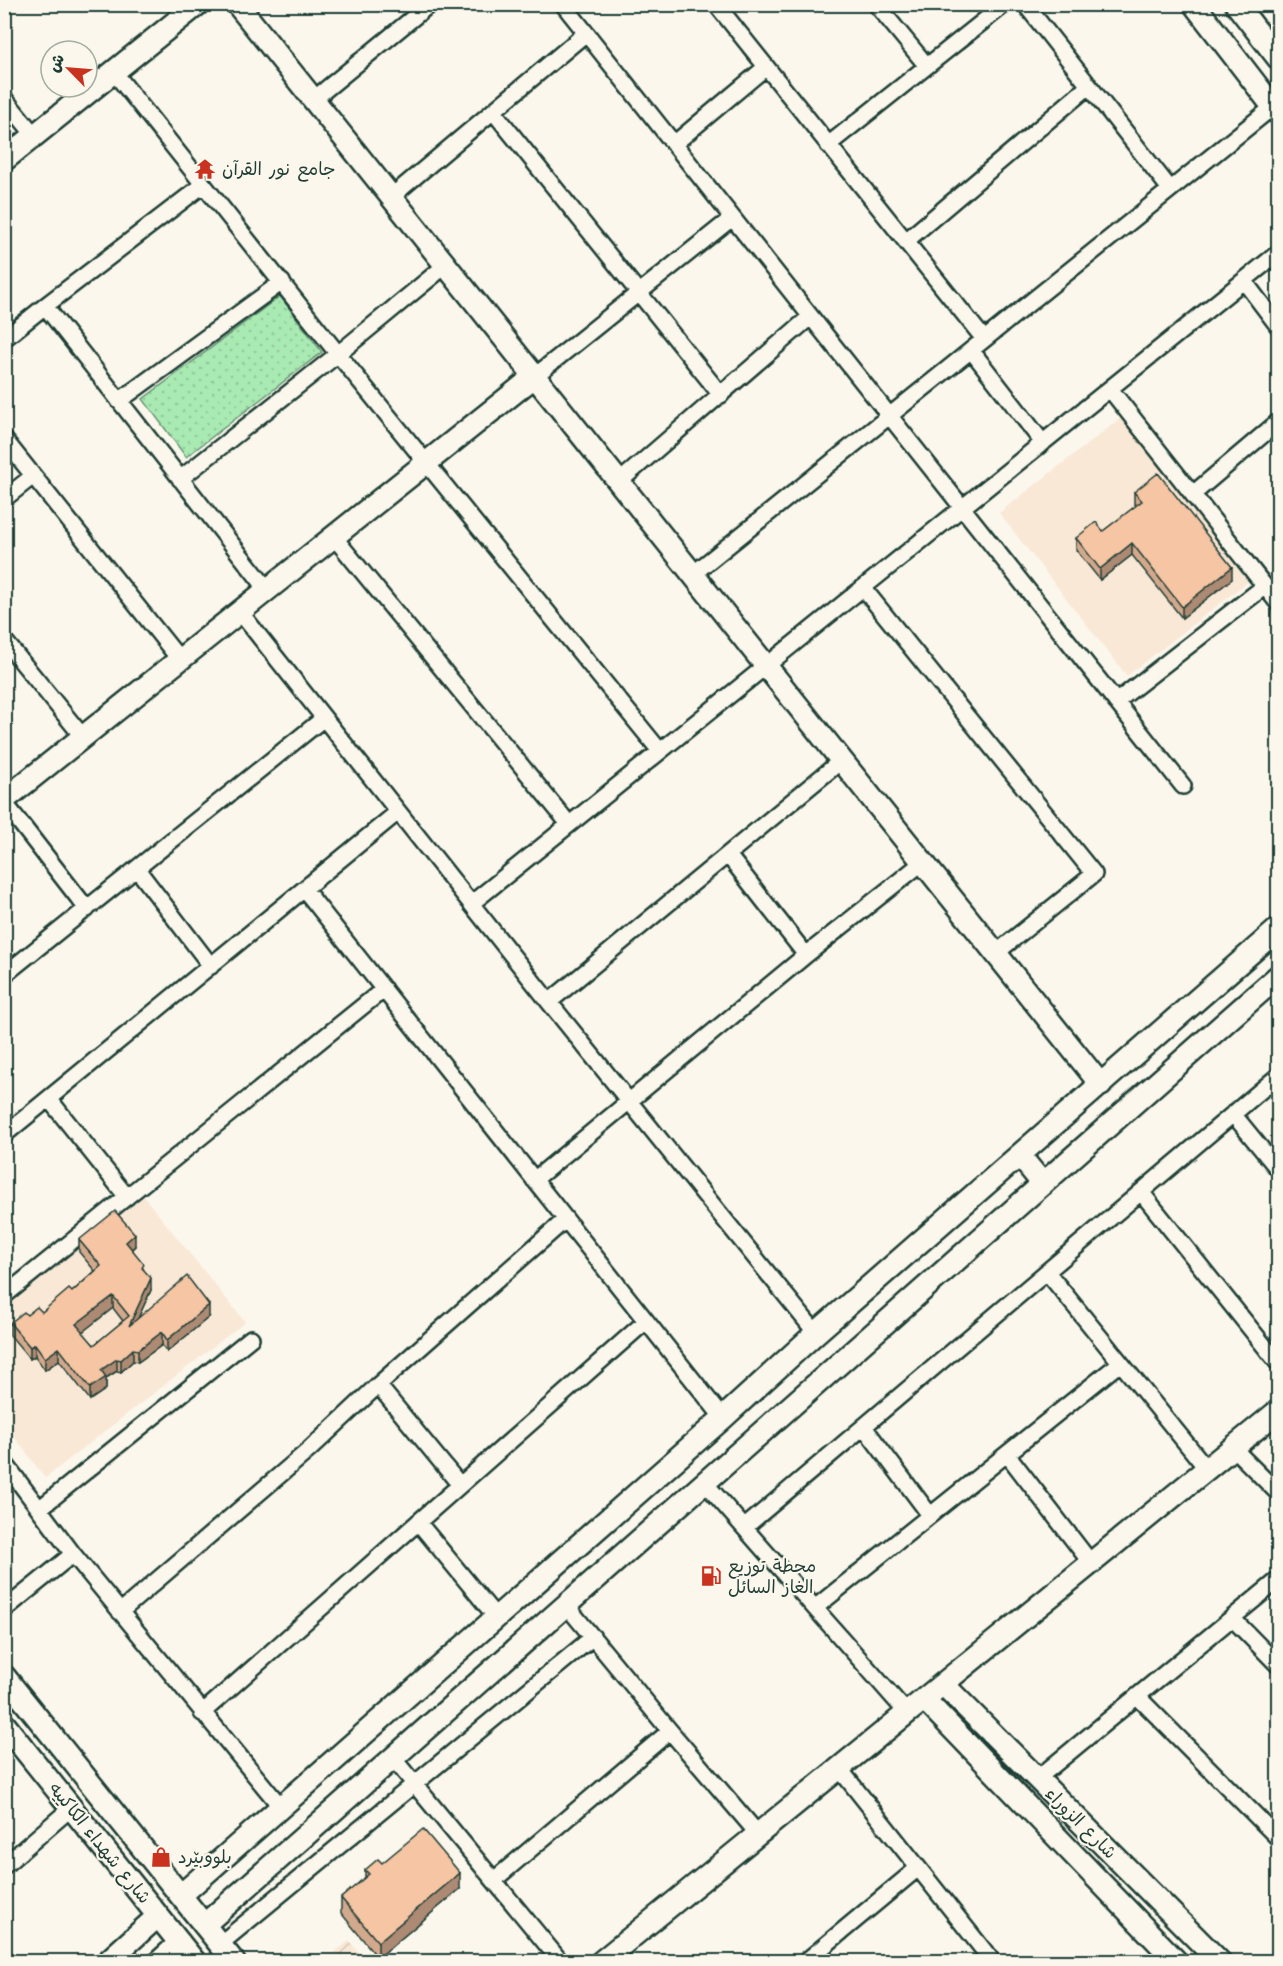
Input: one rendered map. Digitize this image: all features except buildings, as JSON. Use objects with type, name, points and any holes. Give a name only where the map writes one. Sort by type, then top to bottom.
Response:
[{"type":"street","points":[[4,160],[198,4]]},
{"type":"street","points":[[237,4],[1101,1085]]},
{"type":"street","points":[[314,99],[430,4]]},
{"type":"street","points":[[563,4],[1183,786]]},
{"type":"street","points":[[716,4],[984,339]]},
{"type":"street","points":[[876,4],[927,66]]},
{"type":"street","points":[[828,145],[1005,4]]},
{"type":"street","points":[[1025,4],[1170,189]]},
{"type":"street","points":[[693,574],[1170,189],[1276,109],[1194,4]]},
{"type":"street","points":[[1236,4],[1278,58]]},
{"type":"street","points":[[391,197],[586,33]]},
{"type":"street","points":[[674,144],[766,67]]},
{"type":"street","points":[[114,72],[338,354],[660,751]]},
{"type":"street","points":[[906,242],[1089,86]]},
{"type":"street","points":[[4,98],[35,136]]},
{"type":"street","points":[[492,111],[720,395]]},
{"type":"street","points":[[7,332],[45,306],[203,186]]},
{"type":"street","points":[[87,909],[4,801],[732,218]]},
{"type":"street","points":[[472,903],[1278,253]]},
{"type":"street","points":[[180,478],[338,354],[446,265]]},
{"type":"street","points":[[1244,281],[1278,326]]},
{"type":"street","points":[[119,401],[282,282]]},
{"type":"street","points":[[45,306],[267,589]]},
{"type":"street","points":[[619,482],[810,317]]},
{"type":"street","points":[[971,350],[1043,443]]},
{"type":"street","points":[[1110,389],[1278,603]]},
{"type":"street","points":[[1192,494],[1278,422]]},
{"type":"street","points":[[4,439],[180,660]]},
{"type":"street","points":[[4,499],[33,476]]},
{"type":"street","points":[[334,537],[569,824]]},
{"type":"street","points":[[1116,702],[1265,586]]},
{"type":"street","points":[[863,588],[1094,874],[996,953]]},
{"type":"street","points":[[240,612],[629,1103],[816,1333]]},
{"type":"street","points":[[4,640],[83,737]]},
{"type":"street","points":[[4,975],[324,718]]},
{"type":"street","points":[[549,1002],[842,760]]},
{"type":"street","points":[[4,1135],[306,890],[398,812]]},
{"type":"street","points":[[728,855],[806,955]]},
{"type":"street","points":[[534,1180],[806,955],[923,862]]},
{"type":"street","points":[[136,869],[211,966]]},
{"type":"street","points":[[306,890],[723,1418]]},
{"type":"street","points":[[181,1895],[723,1418],[816,1333],[1278,929]]},
{"type":"street","points":[[204,1925],[1278,976]]},
{"type":"street","points":[[4,1296],[384,989]]},
{"type":"street","points":[[745,1527],[1278,1076]]},
{"type":"street","points":[[49,1099],[127,1197]]},
{"type":"street","points":[[1233,1114],[1278,1169]]},
{"type":"street","points":[[1020,1156],[1043,1184]]},
{"type":"street","points":[[1141,1192],[1278,1363]]},
{"type":"street","points":[[120,1612],[309,1450],[378,1385],[565,1220]]},
{"type":"street","points":[[1047,1272],[1207,1469]]},
{"type":"street","points":[[202,1713],[646,1321]]},
{"type":"street","points":[[39,1509],[251,1338]]},
{"type":"street","points":[[816,1607],[1120,1363]]},
{"type":"street","points":[[378,1385],[460,1485]]},
{"type":"street","points":[[614,1958],[758,1834],[1278,1411]]},
{"type":"street","points":[[864,1427],[930,1515]]},
{"type":"street","points":[[1233,1448],[1278,1494]]},
{"type":"street","points":[[1007,1454],[1091,1563]]},
{"type":"street","points":[[4,1462],[73,1554],[281,1807]]},
{"type":"street","points":[[705,1482],[816,1607],[916,1706]]},
{"type":"street","points":[[418,1522],[496,1617]]},
{"type":"street","points":[[4,1610],[73,1554]]},
{"type":"street","points":[[1038,1778],[1278,1580]]},
{"type":"street","points":[[566,1605],[758,1834]]},
{"type":"street","points":[[1232,1618],[1278,1665]]},
{"type":"street","points":[[220,1944],[592,1637]]},
{"type":"street","points":[[4,1676],[234,1962]]},
{"type":"street","name":"شارع الزوراء","points":[[943,1684],[1220,1962]]},
{"type":"street","points":[[1137,1696],[1278,1838]]},
{"type":"street","name":"شارع الزوراء","points":[[916,1706],[1177,1962]]},
{"type":"street","name":"شارع شهداء الكاكييه","points":[[4,1724],[195,1962]]},
{"type":"street","points":[[494,1880],[670,1731]]},
{"type":"street","points":[[393,1758],[561,1962]]},
{"type":"street","points":[[839,1768],[993,1962]]},
{"type":"street","points":[[4,1866],[71,1808]]},
{"type":"street","points":[[805,1962],[918,1868]]},
{"type":"street","points":[[107,1962],[158,1916]]},
{"type":"street","points":[[159,1962],[180,1943]]},
{"type":"shaded area","points":[[1121,418],[1250,580],[1127,676],[999,513]]},
{"type":"shaded area","points":[[141,1193],[245,1322],[45,1478],[5,1424],[5,1303]]},
{"type":"shaded area","points":[[349,1941],[366,1961],[324,1961]]},
{"type":"green space","points":[[280,296],[322,352],[186,457],[143,399]]},
{"type":"place","name":"جامع نور القرآن","points":[[205,169]]},
{"type":"place","name":"محطة توزيع الغاز السائل","points":[[711,1576]]},
{"type":"place","name":"بلووبێرد","points":[[161,1857]]}]
